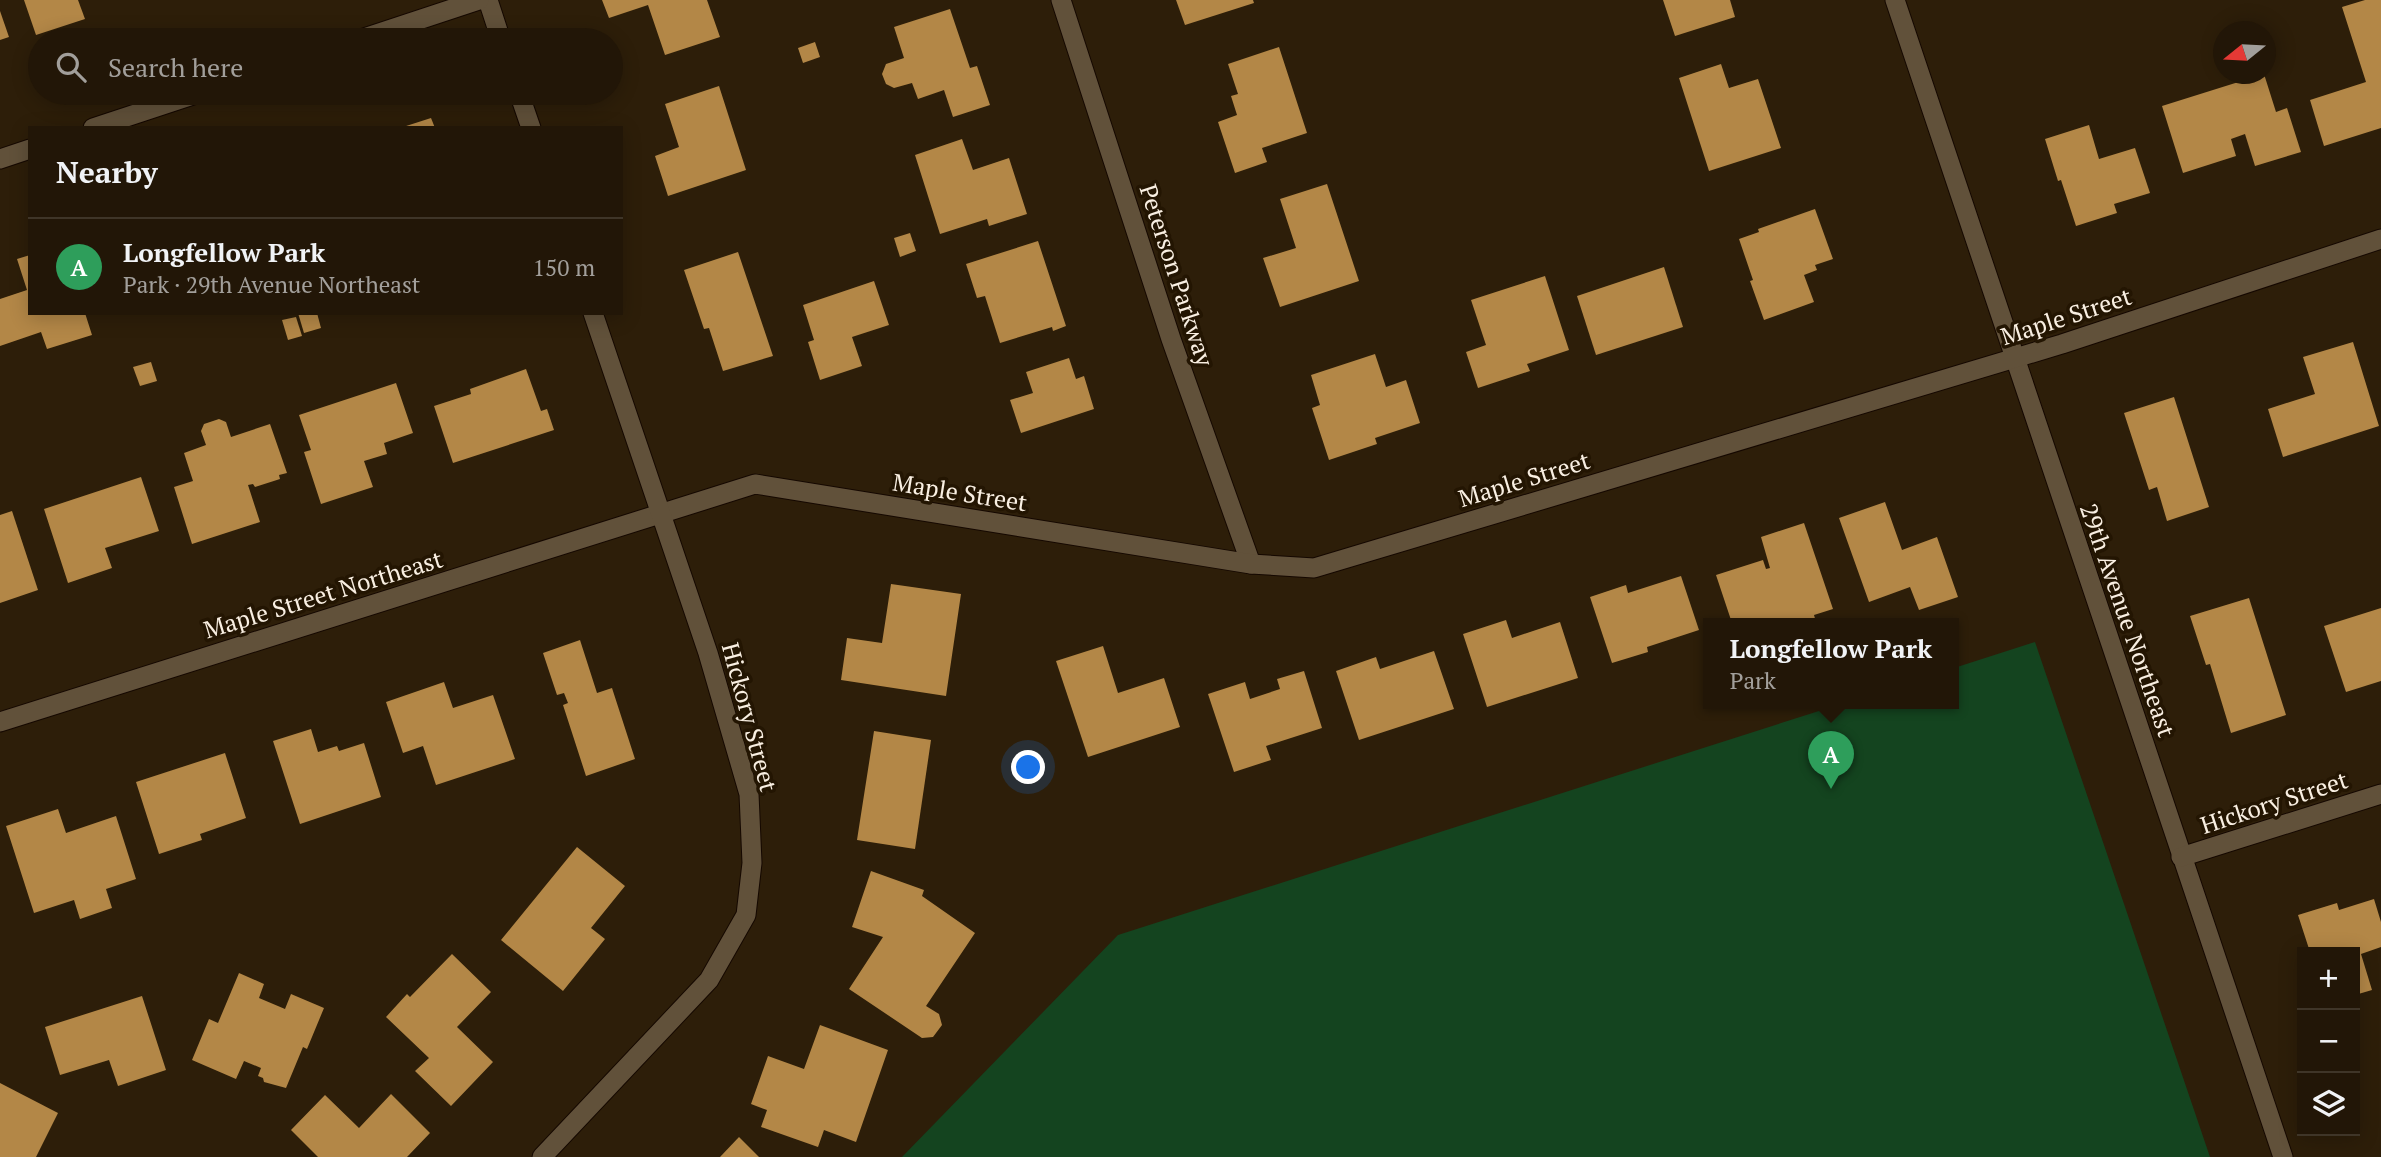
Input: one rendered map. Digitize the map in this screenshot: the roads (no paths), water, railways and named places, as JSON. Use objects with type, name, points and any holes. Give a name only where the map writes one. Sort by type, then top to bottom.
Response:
[{"type":"street","points":[[394,28],[479,0]]},
{"type":"street","points":[[488,0],[497,28]]},
{"type":"street","name":"Peterson Parkway","points":[[1061,0],[1171,339],[1251,564]]},
{"type":"street","name":"29th Avenue Northeast","points":[[1895,0],[2283,1157]]},
{"type":"street","points":[[99,126],[163,105]]},
{"type":"street","points":[[523,105],[530,126]]},
{"type":"street","points":[[0,159],[28,150]]},
{"type":"street","name":"Maple Street","points":[[661,514],[755,484],[1251,564],[1314,568],[2014,358],[2381,239]]},
{"type":"street","name":"Hickory Street","points":[[542,1157],[709,980],[746,915],[752,863],[749,794],[708,653],[594,315]]},
{"type":"street","name":"Maple Street Northeast","points":[[0,722],[661,514]]},
{"type":"street","name":"Hickory Street","points":[[2181,857],[2381,794]]},
{"type":"place","name":"Longfellow Park","points":[[1831,789]]}]
